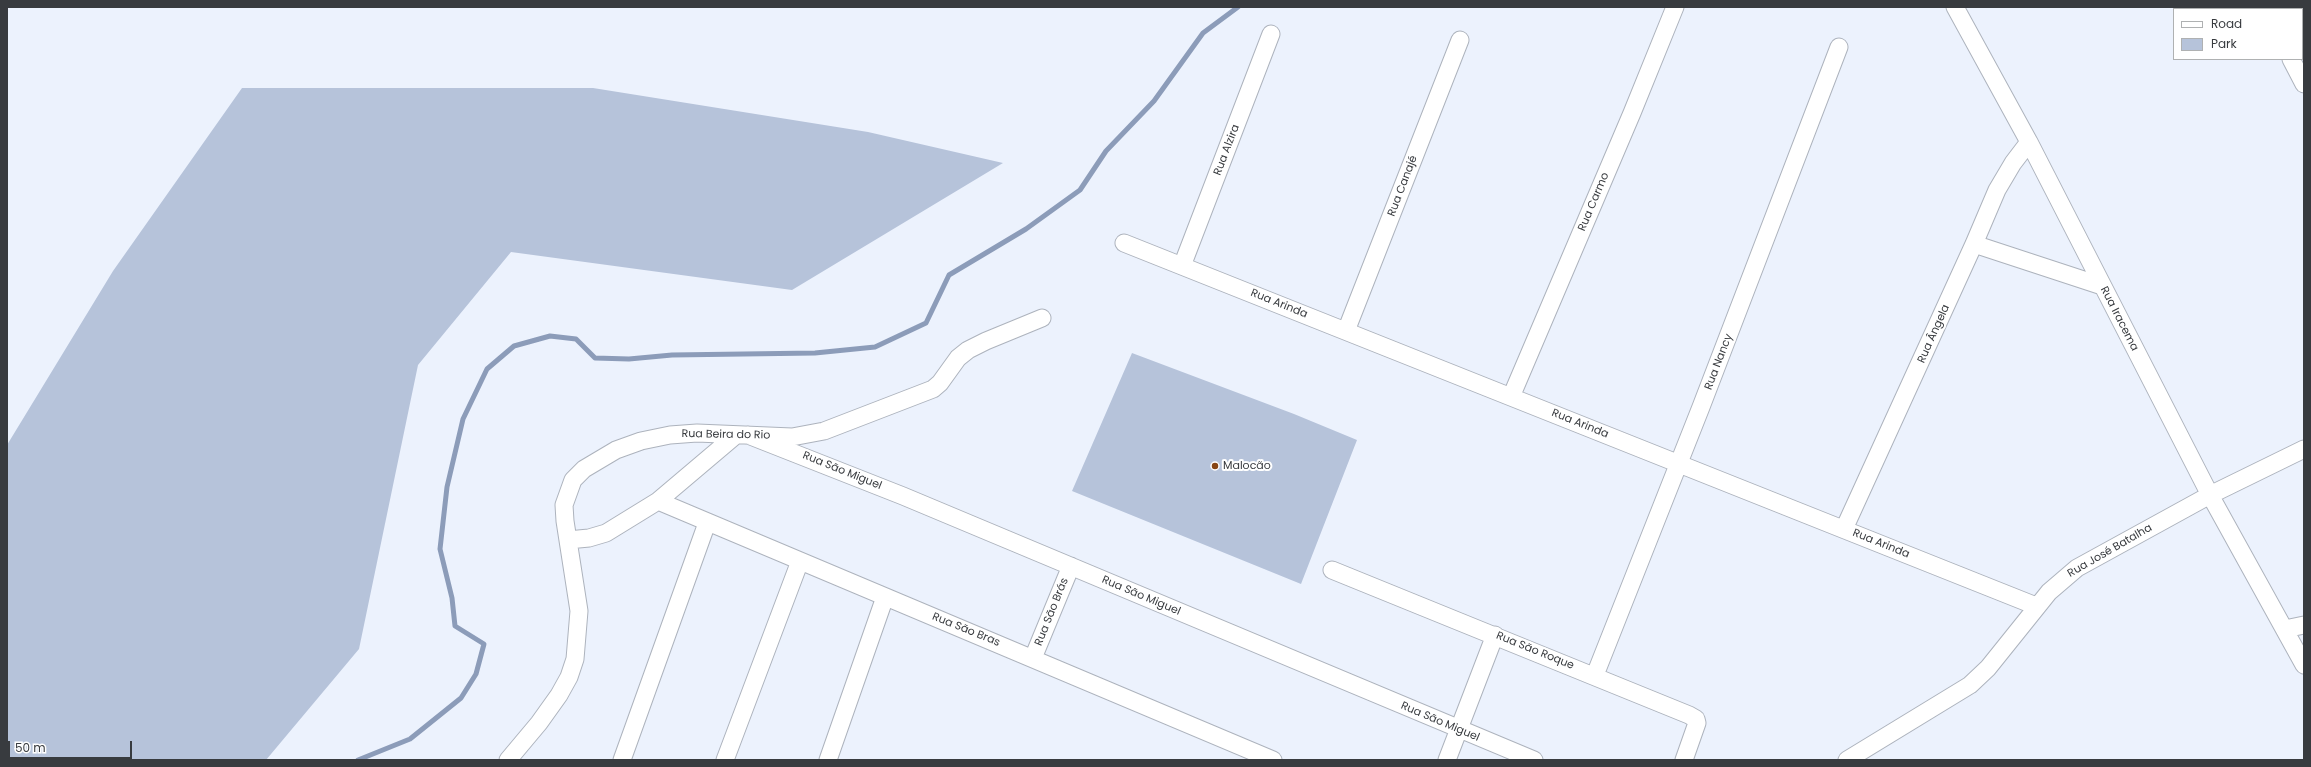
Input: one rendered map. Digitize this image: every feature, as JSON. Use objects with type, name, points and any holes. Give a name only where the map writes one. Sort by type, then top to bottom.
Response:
[{"type":"street","name":"Rua Carmo","points":[[1511,396],[1632,113],[1675,7]]},
{"type":"street","name":"Rua Iracema","points":[[1955,7],[2029,142],[2210,495],[2304,665]]},
{"type":"street","name":"Rua Alzira","points":[[1182,266],[1271,34]]},
{"type":"street","name":"Rua Canajé","points":[[1346,331],[1460,40]]},
{"type":"street","name":"Rua Nancy","points":[[1595,675],[1679,463],[1839,47]]},
{"type":"street","points":[[2292,60],[2304,84]]},
{"type":"street","name":"Rua Ângela","points":[[1844,529],[1974,244],[1996,190],[2029,142]]},
{"type":"street","name":"Rua Arinda","points":[[1124,243],[2036,606]]},
{"type":"street","points":[[1974,244],[2102,286]]},
{"type":"street","name":"Rua Beira do Rio","points":[[508,760],[539,723],[558,695],[569,677],[575,659],[579,611],[564,505],[573,480],[584,469],[616,450],[642,441],[670,434],[792,437],[808,436],[901,403],[933,389],[940,383],[958,358],[968,350],[1042,318]]},
{"type":"street","points":[[568,540],[589,538],[606,533],[658,501],[742,435]]},
{"type":"street","name":"Rua São Miguel","points":[[742,435],[903,496],[1458,730],[1534,760]]},
{"type":"street","name":"Rua José Batalha","points":[[1847,760],[1970,685],[2000,654],[2036,606],[2061,581],[2077,568],[2210,495],[2304,449]]},
{"type":"street","name":"Rua São Bras","points":[[658,501],[707,523],[1033,658],[1273,760]]},
{"type":"street","points":[[622,760],[707,523]]},
{"type":"street","points":[[725,760],[800,561]]},
{"type":"street","name":"Rua São Brás","points":[[1033,658],[1072,566]]},
{"type":"street","name":"Rua São Roque","points":[[1332,570],[1595,675],[1696,719],[1696,730],[1684,760]]},
{"type":"street","points":[[828,760],[885,597]]},
{"type":"street","points":[[2285,629],[2304,625]]},
{"type":"street","points":[[1447,760],[1495,635]]},
{"type":"green space","points":[[242,88],[593,88],[868,132],[1003,163],[792,290],[511,252],[418,365],[359,649],[266,760],[7,760],[7,445],[113,271]]},
{"type":"green space","name":"Malocão","points":[[1132,353],[1294,414],[1357,440],[1301,584],[1072,491]]},
{"type":"waterway","points":[[358,760],[410,739],[461,698],[476,674],[484,644],[455,626],[452,598],[440,549],[447,487],[463,419],[487,369],[514,346],[550,336],[576,339],[595,358],[629,359],[672,355],[815,353],[875,347],[926,323],[949,275],[1026,229],[1080,190],[1106,151],[1154,101],[1203,33],[1238,7]]},
{"type":"place","name":"Malocão","points":[[1215,466]]}]
